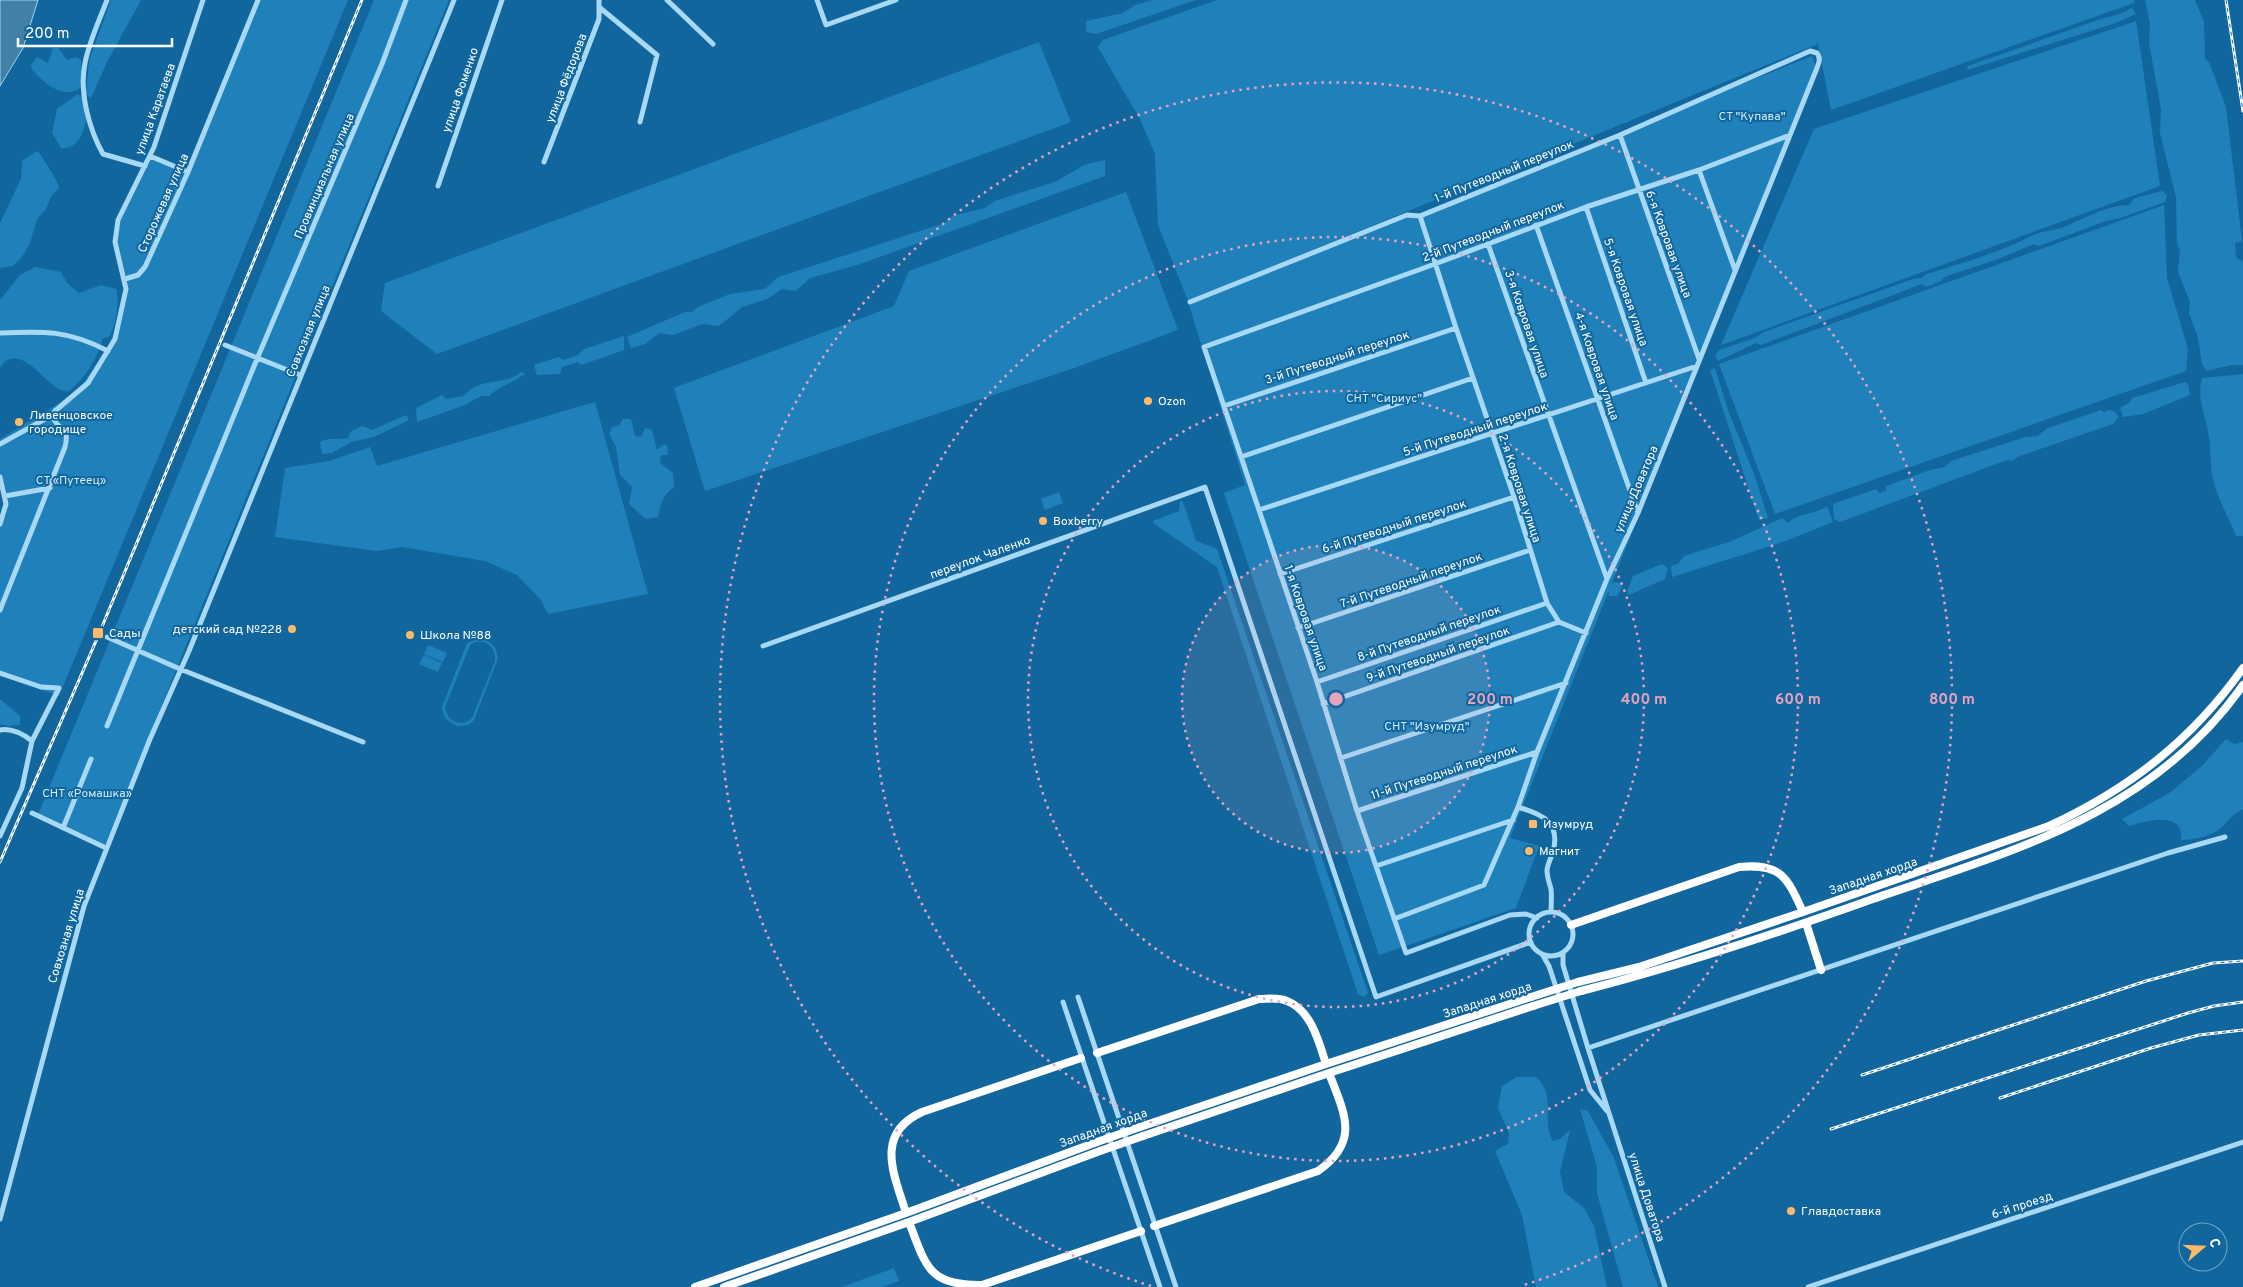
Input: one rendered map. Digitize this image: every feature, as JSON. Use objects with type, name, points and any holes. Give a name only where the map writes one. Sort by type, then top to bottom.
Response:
[{"type":"highway","name":"Западная хорда","points":[[695,1287],[906,1213],[1140,1127],[1531,997],[1578,982],[1639,967],[2049,826],[2100,800],[2144,772],[2166,754],[2223,696],[2243,668]]},
{"type":"highway","name":"Западная хорда","points":[[724,1287],[909,1222],[1100,1151],[1329,1072],[1581,991],[1642,976],[1806,923],[2053,835],[2090,817],[2149,780],[2213,722],[2243,684]]},
{"type":"highway","points":[[1571,926],[1739,867],[1753,866],[1764,866],[1785,878],[1792,888],[1803,912]]},
{"type":"highway","points":[[1806,923],[1821,970]]},
{"type":"highway","points":[[1097,1053],[1259,999],[1278,998],[1288,1001],[1297,1007],[1307,1019],[1318,1038],[1326,1064]]},
{"type":"highway","points":[[906,1213],[891,1168],[890,1150],[903,1124],[922,1112],[1081,1058]]},
{"type":"highway","points":[[1154,1226],[1318,1171],[1337,1156],[1346,1130],[1338,1096],[1329,1072]]},
{"type":"highway","points":[[909,1222],[924,1262],[930,1269],[950,1284],[965,1285],[982,1285],[1141,1231]]},
{"type":"street","points":[[107,0],[85,62],[86,102],[94,134],[103,154],[145,166]]},
{"type":"street","name":"улица Каратаева","points":[[125,279],[118,259],[115,242],[118,220],[150,156],[204,0]]},
{"type":"street","name":"Сторожевая улица","points":[[125,279],[138,275],[145,267],[188,172],[258,0]]},
{"type":"street","name":"Провинциальная улица","points":[[107,726],[139,652],[257,359],[382,64],[406,0]]},
{"type":"street","name":"Совхозная улица","points":[[0,1219],[84,906],[106,848],[454,0]]},
{"type":"street","name":"улица Фоменко","points":[[438,186],[502,0]]},
{"type":"street","name":"улица Фёдорова","points":[[544,162],[600,19],[599,0]]},
{"type":"street","points":[[667,0],[713,44]]},
{"type":"street","points":[[817,0],[826,24],[896,0]]},
{"type":"street","points":[[599,7],[657,55],[640,122]]},
{"type":"street","name":"1-й Путеводный переулок","points":[[1190,302],[1407,215],[1420,216],[1620,134],[1810,52],[1817,53],[1820,59]]},
{"type":"street","name":"улица Доватора","points":[[1394,919],[1484,885],[1518,807],[1537,752],[1607,580],[1638,513],[1820,59]]},
{"type":"street","name":"6-я Ковровая улица","points":[[1620,134],[1699,360]]},
{"type":"street","name":"2-й Путеводный переулок","points":[[1204,347],[1435,264],[1586,207],[1699,170],[1790,135]]},
{"type":"street","points":[[150,156],[188,172]]},
{"type":"street","points":[[1699,170],[1735,270]]},
{"type":"street","name":"5-я Ковровая улица","points":[[1586,207],[1646,383]]},
{"type":"street","name":"2-я Ковровая улица","points":[[1420,216],[1514,497],[1547,603],[1559,622]]},
{"type":"street","name":"4-я Ковровая улица","points":[[1536,225],[1638,513]]},
{"type":"street","name":"3-я Ковровая улица","points":[[1488,244],[1607,580]]},
{"type":"street","points":[[0,610],[66,447],[68,436],[65,430],[54,421],[54,414],[57,408],[78,393],[88,383],[108,351],[119,328],[126,289],[125,279]]},
{"type":"street","name":"3-й Путеводный переулок","points":[[1224,406],[1456,328]]},
{"type":"street","points":[[0,333],[50,331],[93,343],[108,351]]},
{"type":"street","points":[[225,345],[300,375]]},
{"type":"street","name":"1-я Ковровая улица","points":[[1204,347],[1317,682],[1357,812],[1406,953],[1510,915],[1526,914],[1537,918]]},
{"type":"street","name":"5-й Путеводный переулок","points":[[1259,510],[1697,366]]},
{"type":"street","points":[[1241,457],[1473,378]]},
{"type":"street","points":[[0,444],[54,414]]},
{"type":"street","points":[[0,477],[6,504],[0,524]]},
{"type":"street","name":"переулок Чаленко","points":[[763,646],[1205,487],[1376,997],[1531,942]]},
{"type":"street","points":[[5,496],[50,488]]},
{"type":"street","name":"6-й Путеводный переулок","points":[[1280,574],[1514,497]]},
{"type":"street","name":"7-й Путеводный переулок","points":[[1298,628],[1530,550]]},
{"type":"street","name":"8-й Путеводный переулок","points":[[1317,682],[1547,603]]},
{"type":"street","points":[[1559,622],[1586,633]]},
{"type":"street","name":"9-й Путеводный переулок","points":[[1323,704],[1559,622]]},
{"type":"street","points":[[107,637],[180,669],[363,742]]},
{"type":"street","points":[[0,673],[41,687],[60,688],[32,741],[22,788],[0,836]]},
{"type":"street","points":[[1341,758],[1566,682]]},
{"type":"street","points":[[0,730],[5,729],[24,735],[32,741]]},
{"type":"street","name":"11-й Путеводный переулок","points":[[1357,812],[1537,752]]},
{"type":"street","points":[[63,828],[91,759]]},
{"type":"street","points":[[1518,807],[1538,812],[1552,826],[1553,851],[1547,868],[1551,912]]},
{"type":"street","points":[[32,814],[106,848]]},
{"type":"street","points":[[1376,866],[1512,820]]},
{"type":"street","points":[[1588,1048],[2173,851],[2224,837]]},
{"type":"street","points":[[1551,912],[1565,917],[1571,926],[1573,934],[1572,943],[1563,953],[1555,956],[1542,954],[1535,949],[1531,942],[1531,927],[1537,918],[1551,912]]},
{"type":"street","name":"улица Доватора","points":[[1563,953],[1564,965],[1588,1048],[1665,1287]]},
{"type":"street","name":"улица Доватора","points":[[1542,954],[1550,966],[1590,1090],[1609,1113]]},
{"type":"street","points":[[1078,997],[1176,1287]]},
{"type":"street","points":[[1063,1002],[1160,1287]]},
{"type":"street","name":"6-й проезд","points":[[1808,1287],[2243,1142]]},
{"type":"green space","points":[[111,0],[141,0],[107,62],[91,98],[86,94],[89,61]]},
{"type":"green space","name":"СТ «Путеец»","points":[[259,0],[348,0],[59,696],[0,675],[0,520],[5,507],[0,488],[0,439],[71,396],[83,384],[108,346],[123,313],[126,288],[114,232],[148,156],[189,172]]},
{"type":"green space","name":"СНТ «Ромашка»","points":[[374,0],[449,0],[104,847],[37,817]]},
{"type":"green space","points":[[1153,0],[1196,0],[1096,34],[1086,32],[1086,21],[1123,13],[1135,5]]},
{"type":"green space","points":[[1217,0],[2134,0],[2134,3],[1831,110],[1818,44],[1188,301],[1158,225],[1155,154],[1140,119],[1098,47],[1103,40]]},
{"type":"green space","points":[[2145,0],[2195,0],[2204,22],[2205,59],[2209,62],[2226,107],[2242,241],[2235,243],[2236,257],[2243,262],[2243,365],[2231,365],[2206,371],[2202,364],[2198,338],[2189,313],[2190,302],[2178,272],[2180,251],[2177,243],[2176,197],[2160,133],[2161,109],[2149,43],[2150,24]]},
{"type":"green space","points":[[2132,8],[2136,14],[2116,23],[1967,70],[1968,66],[2120,14]]},
{"type":"green space","points":[[2136,21],[2160,186],[1721,345],[1814,129]]},
{"type":"green space","points":[[1039,42],[1071,122],[437,354],[381,311],[385,283]]},
{"type":"green space","points":[[53,48],[58,48],[67,60],[76,57],[81,60],[82,86],[76,90],[69,92],[55,89],[42,80],[32,69],[31,65],[37,57],[48,63]]},
{"type":"green space","name":"СНТ \"Изумруд\"","points":[[1812,56],[1816,67],[1612,583],[1619,582],[1622,587],[1617,596],[1609,596],[1609,590],[1510,838],[1539,846],[1516,908],[1379,955],[1224,493],[1245,485],[1189,305]]},
{"type":"green space","points":[[78,94],[86,108],[84,127],[76,143],[69,147],[61,148],[52,133],[57,109]]},
{"type":"green space","points":[[37,151],[50,169],[59,188],[52,195],[46,209],[37,219],[30,243],[22,257],[13,266],[0,268],[0,223],[21,179],[22,161]]},
{"type":"green space","points":[[1105,160],[1105,176],[857,265],[810,278],[796,291],[782,289],[767,299],[742,307],[719,326],[702,324],[673,335],[659,333],[645,344],[631,348],[627,337],[685,312],[692,312],[698,307],[730,294],[765,289],[778,277],[945,223],[952,216],[985,208],[995,201],[1057,181],[1084,165]]},
{"type":"green space","points":[[2162,191],[2167,195],[2165,202],[2103,222],[2039,246],[2034,244],[1998,259],[1944,277],[1941,281],[1926,287],[1922,284],[1761,345],[1756,343],[1718,361],[1715,356],[1719,350],[1755,338],[1764,332],[1913,279],[1921,278],[1927,274],[1993,253],[2035,234],[2064,227],[2103,210],[2129,205],[2135,198]]},
{"type":"green space","points":[[1126,192],[1178,330],[1074,368],[705,491],[674,388],[894,306],[909,271]]},
{"type":"green space","points":[[2164,205],[2167,278],[2188,349],[2186,371],[1775,514],[1719,364]]},
{"type":"green space","points":[[35,267],[61,272],[67,283],[79,293],[101,285],[116,289],[117,307],[109,337],[103,338],[94,361],[68,392],[51,384],[30,364],[22,360],[14,358],[7,360],[0,368],[0,300],[20,275]]},
{"type":"green space","points":[[624,336],[624,350],[581,365],[578,362],[562,367],[560,374],[537,375],[534,365],[559,357],[563,360],[578,355],[584,349]]},
{"type":"green space","points":[[1715,368],[1729,413],[1754,474],[1768,518],[1759,520],[1710,370]]},
{"type":"green space","points":[[522,372],[525,374],[489,396],[481,396],[465,405],[417,422],[416,408],[442,395],[446,399],[464,396],[473,388],[510,378]]},
{"type":"green space","points":[[2243,374],[2243,536],[2236,536],[2214,482],[2211,469],[2209,436],[2200,392],[2202,378]]},
{"type":"green space","points":[[2185,382],[2188,384],[2190,395],[2143,414],[2123,417],[2120,408],[2129,403],[2132,398]]},
{"type":"green space","points":[[595,402],[648,594],[548,614],[541,600],[517,575],[485,561],[402,547],[377,551],[275,537],[285,468],[329,461],[370,447],[377,466]]},
{"type":"green space","points":[[2101,410],[2104,413],[2109,410],[2115,412],[2119,417],[2113,424],[2017,457],[2012,461],[2007,460],[1840,522],[1834,519],[1833,504],[1876,489],[1879,493],[1886,491],[1886,486],[1930,470],[1944,467],[1951,461],[2025,437],[2037,436],[2048,428]]},
{"type":"green space","points":[[406,415],[409,420],[374,437],[351,442],[332,453],[322,454],[320,442],[348,438],[350,432],[362,426],[372,430]]},
{"type":"green space","points":[[623,419],[631,419],[635,436],[641,437],[645,428],[652,430],[657,450],[662,445],[667,445],[668,455],[661,455],[660,463],[673,473],[674,487],[663,500],[658,517],[646,519],[629,504],[632,487],[620,475],[616,447],[609,434],[612,427],[619,426]]},
{"type":"green space","points":[[1059,492],[1063,503],[1045,510],[1041,499]]},
{"type":"green space","points":[[1180,501],[1183,502],[1196,541],[1217,549],[1368,993],[1364,997],[1358,994],[1217,567],[1153,523],[1153,521],[1179,511]]},
{"type":"green space","points":[[1827,506],[1833,522],[1783,542],[1672,577],[1671,566],[1678,564],[1684,556],[1732,541],[1782,518],[1788,523],[1792,519],[1818,511]]},
{"type":"green space","points":[[1662,564],[1668,568],[1665,579],[1629,595],[1627,592],[1633,576]]},
{"type":"green space","points":[[478,639],[487,641],[493,645],[497,652],[497,661],[474,720],[468,725],[456,726],[445,718],[442,707],[467,643]],"holes":[[[484,642],[493,649],[495,661],[472,718],[463,723],[455,722],[446,712],[445,707],[470,645]]]},
{"type":"green space","points":[[428,645],[447,653],[443,662],[424,654]]},
{"type":"green space","points":[[424,655],[442,663],[438,672],[419,664]]},
{"type":"green space","points":[[0,699],[20,716],[20,725],[8,726],[0,724]]},
{"type":"green space","points":[[2226,739],[2234,744],[2243,742],[2243,809],[2222,827],[2203,837],[2181,840],[2181,831],[2177,824],[2171,821],[2154,820],[2129,826],[2122,819],[2171,792],[2202,766]]},
{"type":"green space","points":[[1517,1077],[1536,1077],[1543,1085],[1548,1101],[1549,1133],[1553,1141],[1560,1139],[1570,1130],[1560,1172],[1564,1192],[1584,1208],[1594,1226],[1607,1287],[1536,1287],[1522,1215],[1495,1151],[1508,1144],[1509,1134],[1498,1108],[1502,1086]]},
{"type":"green space","points":[[1580,1109],[1588,1111],[1614,1158],[1658,1287],[1623,1287],[1597,1193],[1597,1167]]},
{"type":"green space","points":[[894,1268],[899,1281],[882,1287],[842,1287]]},
{"type":"shaded area","points":[[0,0],[38,0],[23,48],[0,86]]},
{"type":"railway","points":[[0,862],[99,634],[362,0]]},
{"type":"railway","points":[[2226,0],[2243,111]]},
{"type":"railway","points":[[1862,1075],[2146,981],[2213,963],[2243,961]]},
{"type":"railway","points":[[1831,1129],[2188,1013],[2214,1006],[2243,1002]]},
{"type":"railway","points":[[2000,1098],[2151,1048],[2199,1035],[2243,1030]]},
{"type":"place","name":"Ozon","points":[[1148,401]]},
{"type":"place","name":"Ливенцовское городище","points":[[19,422]]},
{"type":"place","name":"Boxberry","points":[[1043,521]]},
{"type":"place","name":"детский сад №228","points":[[292,629]]},
{"type":"place","name":"Сады","points":[[98,633]]},
{"type":"place","name":"Школа №88","points":[[410,635]]},
{"type":"place","name":"Изумруд","points":[[1533,824]]},
{"type":"place","name":"Магнит","points":[[1529,851]]},
{"type":"place","name":"Главдоставка","points":[[1791,1211]]},
{"type":"park label","name":"СТ \"Купава\"","points":[[1752,116]]},
{"type":"park label","name":"СНТ \"Сириус\"","points":[[1384,398]]}]
